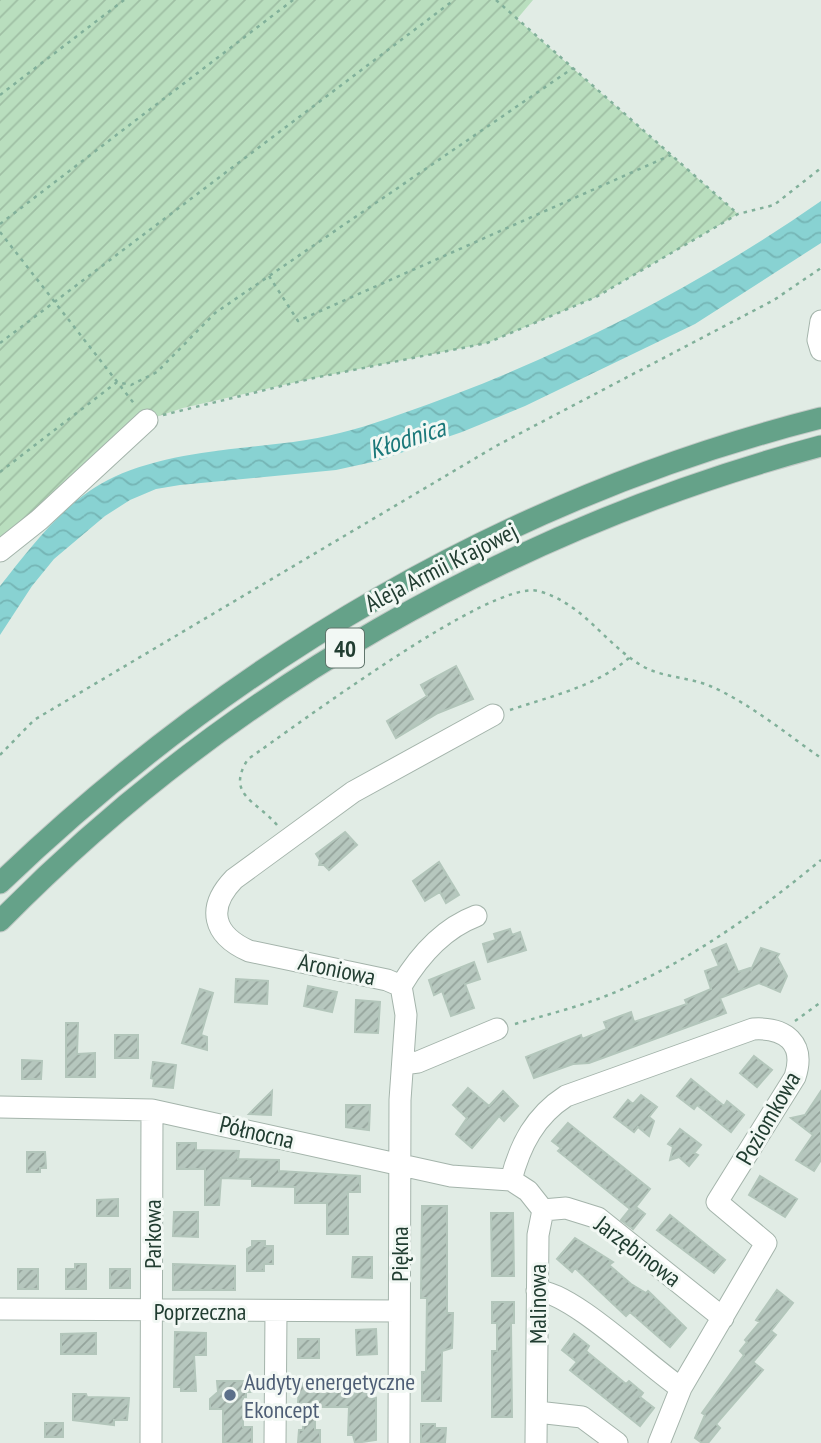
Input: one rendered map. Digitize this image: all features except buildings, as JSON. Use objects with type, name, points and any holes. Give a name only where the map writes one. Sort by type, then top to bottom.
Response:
[{"type":"main road","name":"Aleja Armii Krajowej","points":[[0,883],[54,831],[144,754],[288,651],[387,591],[514,527],[639,475],[735,442],[821,418]]},
{"type":"main road","name":"Aleja Armii Krajowej","points":[[0,921],[71,852],[162,775],[217,733],[348,645],[471,578],[588,525],[736,470],[821,446]]},
{"type":"street","points":[[821,321],[818,340],[821,350]]},
{"type":"street","points":[[0,551],[39,520],[147,420]]},
{"type":"street","name":"Aroniowa","points":[[403,1065],[406,1015],[401,986],[387,980],[249,951],[227,937],[216,914],[220,893],[288,838],[385,772],[493,715]]},
{"type":"street","points":[[401,986],[415,963],[437,941],[457,923],[476,916]]},
{"type":"street","name":"Poziomkowa","points":[[511,1180],[518,1153],[531,1130],[550,1107],[566,1096],[753,1029],[772,1028],[782,1033],[799,1055],[795,1077],[717,1202],[766,1243],[681,1388],[659,1443]]},
{"type":"street","points":[[403,1065],[418,1062],[497,1029]]},
{"type":"street","name":"Piękna","points":[[399,1443],[399,1164],[403,1065]]},
{"type":"street","name":"Północna","points":[[0,1107],[152,1110],[452,1176],[511,1180]]},
{"type":"street","name":"Parkowa","points":[[151,1443],[152,1110]]},
{"type":"street","points":[[511,1180],[528,1191],[543,1210]]},
{"type":"street","name":"Jarzębinowa","points":[[543,1210],[566,1208],[598,1218],[723,1318]]},
{"type":"street","name":"Malinowa","points":[[536,1443],[538,1235],[543,1210]]},
{"type":"street","points":[[537,1291],[546,1291],[568,1301],[681,1388]]},
{"type":"street","name":"Poprzeczna","points":[[0,1309],[400,1311]]},
{"type":"street","points":[[275,1443],[276,1311]]},
{"type":"street","points":[[537,1412],[582,1417],[617,1443]]},
{"type":"path","points":[[0,94],[124,0]]},
{"type":"path","points":[[0,224],[293,0]]},
{"type":"path","points":[[0,343],[454,0]]},
{"type":"path","points":[[496,0],[738,214]]},
{"type":"path","points":[[0,472],[117,383],[131,385],[157,372],[215,313],[573,68]]},
{"type":"path","points":[[269,276],[298,321],[671,155]]},
{"type":"path","points":[[0,232],[147,420],[314,378],[487,343],[596,297],[738,214],[774,205],[821,169]]},
{"type":"path","points":[[0,755],[34,720],[425,488],[496,446],[774,300],[821,268]]},
{"type":"path","points":[[288,838],[239,785],[239,773],[248,759],[473,611],[504,596],[535,590],[583,614],[629,658],[669,677],[712,687],[821,758]]},
{"type":"path","points":[[493,715],[584,686],[612,673],[629,658]]},
{"type":"path","points":[[497,1029],[616,992],[645,979],[745,920],[821,860]]},
{"type":"path","points":[[782,1033],[821,1002]]},
{"type":"green space","points":[[0,0],[533,0],[517,19],[738,214],[596,297],[487,343],[314,378],[183,408],[147,420],[0,551]]},
{"type":"water","name":"Kłodnica","points":[[821,201],[821,243],[695,324],[525,406],[462,432],[377,461],[336,470],[180,485],[156,489],[130,500],[105,516],[54,559],[32,586],[0,635],[0,586],[37,540],[65,511],[97,486],[114,477],[160,461],[184,456],[341,433],[454,395],[617,323],[721,266]]},
{"type":"place","name":"Audyty energetyczne Ekoncept","points":[[230,1395]]}]
